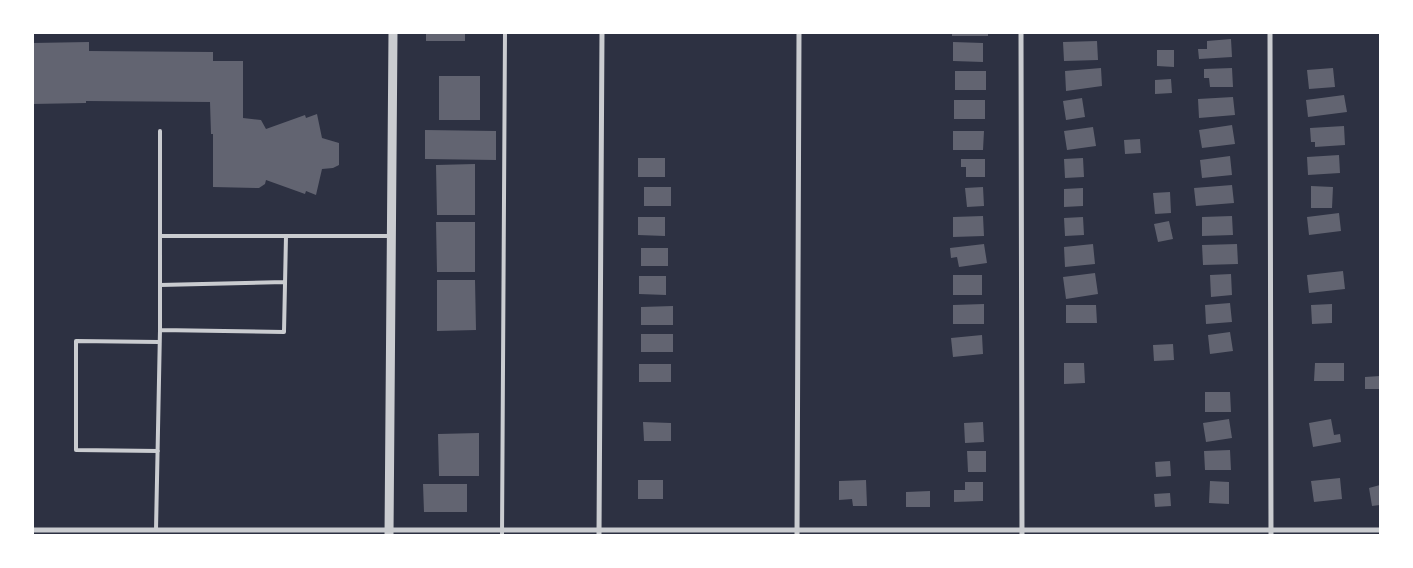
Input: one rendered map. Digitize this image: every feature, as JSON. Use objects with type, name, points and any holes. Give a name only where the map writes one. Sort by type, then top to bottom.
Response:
[{"type":"street","points":[[389,533],[393,32]]},
{"type":"street","points":[[599,533],[602,32]]},
{"type":"street","points":[[797,533],[799,32]]},
{"type":"street","points":[[1021,32],[1022,533]]},
{"type":"street","points":[[1270,32],[1271,532]]},
{"type":"street","points":[[32,530],[156,533],[1022,533],[1380,530]]},
{"type":"lane","points":[[502,533],[505,32]]},
{"type":"lane","points":[[156,533],[160,330],[160,131]]},
{"type":"lane","points":[[160,236],[392,236]]},
{"type":"lane","points":[[160,330],[284,332],[286,236]]},
{"type":"lane","points":[[160,285],[285,282]]},
{"type":"lane","points":[[158,451],[76,450],[76,341],[159,342]]},
{"type":"building","points":[[426,32],[465,32],[465,41],[426,41]]},
{"type":"building","points":[[952,32],[988,32],[988,36],[952,36]]},
{"type":"building","points":[[1231,39],[1232,57],[1199,59],[1198,49],[1207,49],[1207,41]]},
{"type":"building","points":[[1097,41],[1098,60],[1064,61],[1063,42]]},
{"type":"building","points":[[89,42],[89,51],[213,52],[213,61],[243,61],[243,118],[261,120],[266,129],[305,115],[306,118],[317,114],[322,138],[339,143],[339,165],[333,168],[322,169],[316,195],[306,191],[305,194],[266,180],[265,184],[259,188],[213,187],[213,134],[211,134],[210,102],[86,101],[86,103],[32,104],[32,43]]},
{"type":"building","points":[[953,42],[983,43],[983,62],[953,61]]},
{"type":"building","points":[[1157,50],[1174,50],[1174,67],[1157,66]]},
{"type":"building","points":[[1101,68],[1102,86],[1066,91],[1065,71]]},
{"type":"building","points":[[1232,68],[1233,87],[1210,87],[1209,78],[1204,78],[1204,69]]},
{"type":"building","points":[[1333,68],[1335,87],[1309,89],[1307,70]]},
{"type":"building","points":[[955,71],[986,71],[986,90],[955,90]]},
{"type":"building","points":[[439,76],[480,76],[480,120],[439,120]]},
{"type":"building","points":[[1171,79],[1172,93],[1155,94],[1155,80]]},
{"type":"building","points":[[1344,95],[1347,112],[1308,117],[1306,100]]},
{"type":"building","points":[[1233,97],[1235,115],[1199,118],[1198,99]]},
{"type":"building","points":[[1082,98],[1085,117],[1066,120],[1063,101]]},
{"type":"building","points":[[954,100],[985,100],[985,119],[954,119]]},
{"type":"building","points":[[1232,125],[1235,144],[1202,148],[1199,130]]},
{"type":"building","points":[[1344,126],[1345,145],[1315,147],[1315,142],[1311,142],[1310,128]]},
{"type":"building","points":[[1093,127],[1096,146],[1067,150],[1064,131]]},
{"type":"building","points":[[425,130],[496,131],[496,160],[425,159]]},
{"type":"building","points":[[953,131],[984,131],[983,150],[953,150]]},
{"type":"building","points":[[1140,139],[1141,153],[1125,154],[1124,140]]},
{"type":"building","points":[[1339,155],[1340,173],[1308,175],[1307,157]]},
{"type":"building","points":[[1230,156],[1232,175],[1202,178],[1200,160]]},
{"type":"building","points":[[638,158],[665,158],[665,177],[638,177]]},
{"type":"building","points":[[1083,158],[1084,177],[1065,178],[1064,159]]},
{"type":"building","points":[[961,159],[985,159],[985,177],[966,177],[966,167],[961,167]]},
{"type":"building","points":[[475,164],[475,215],[437,215],[436,165]]},
{"type":"building","points":[[1232,185],[1234,203],[1196,206],[1194,188]]},
{"type":"building","points":[[1311,186],[1333,187],[1332,208],[1311,208]]},
{"type":"building","points":[[644,187],[671,187],[671,206],[644,206]]},
{"type":"building","points":[[983,187],[984,206],[967,207],[965,188]]},
{"type":"building","points":[[1083,188],[1083,206],[1064,207],[1064,189]]},
{"type":"building","points":[[1170,192],[1171,213],[1155,214],[1153,193]]},
{"type":"building","points":[[1339,213],[1341,231],[1309,235],[1307,217]]},
{"type":"building","points":[[983,216],[984,236],[953,237],[953,217]]},
{"type":"building","points":[[1232,216],[1233,235],[1202,236],[1202,217]]},
{"type":"building","points":[[638,217],[665,217],[665,236],[638,235]]},
{"type":"building","points":[[1083,217],[1084,235],[1065,236],[1064,218]]},
{"type":"building","points":[[1169,221],[1173,239],[1158,242],[1154,224]]},
{"type":"building","points":[[436,222],[475,222],[475,272],[437,272]]},
{"type":"building","points":[[984,244],[987,263],[959,267],[957,257],[951,258],[950,248]]},
{"type":"building","points":[[1093,244],[1095,264],[1065,267],[1064,247]]},
{"type":"building","points":[[1237,244],[1238,264],[1203,265],[1202,245]]},
{"type":"building","points":[[641,248],[668,248],[668,266],[641,266]]},
{"type":"building","points":[[1343,271],[1345,289],[1309,293],[1307,275]]},
{"type":"building","points":[[1095,273],[1098,294],[1066,299],[1063,277]]},
{"type":"building","points":[[1231,274],[1232,295],[1211,297],[1210,275]]},
{"type":"building","points":[[953,275],[982,275],[982,295],[953,295]]},
{"type":"building","points":[[639,276],[666,276],[666,295],[639,294]]},
{"type":"building","points":[[437,280],[475,280],[476,330],[437,331]]},
{"type":"building","points":[[1230,303],[1232,322],[1206,324],[1205,305]]},
{"type":"building","points":[[984,304],[984,324],[953,324],[953,305]]},
{"type":"building","points":[[1332,304],[1332,323],[1312,324],[1311,305]]},
{"type":"building","points":[[1066,305],[1096,305],[1097,323],[1066,323]]},
{"type":"building","points":[[673,306],[673,325],[641,325],[641,307]]},
{"type":"building","points":[[1230,332],[1233,351],[1210,354],[1208,335]]},
{"type":"building","points":[[641,334],[673,334],[673,352],[641,352]]},
{"type":"building","points":[[982,335],[983,354],[953,357],[951,338]]},
{"type":"building","points":[[1173,344],[1174,360],[1154,361],[1153,345]]},
{"type":"building","points":[[1064,363],[1084,363],[1085,383],[1064,384]]},
{"type":"building","points":[[1315,363],[1344,363],[1344,381],[1314,381]]},
{"type":"building","points":[[639,364],[671,364],[671,382],[639,382]]},
{"type":"building","points":[[1380,376],[1380,389],[1365,389],[1365,377]]},
{"type":"building","points":[[1205,392],[1230,392],[1231,412],[1205,412]]},
{"type":"building","points":[[1229,419],[1232,438],[1206,442],[1203,423]]},
{"type":"building","points":[[1331,419],[1334,435],[1340,434],[1341,442],[1313,447],[1309,423]]},
{"type":"building","points":[[643,422],[671,423],[671,441],[644,441]]},
{"type":"building","points":[[983,422],[984,442],[965,443],[964,423]]},
{"type":"building","points":[[479,433],[479,476],[439,476],[438,434]]},
{"type":"building","points":[[1230,450],[1231,470],[1205,470],[1204,451]]},
{"type":"building","points":[[967,451],[986,451],[986,472],[968,472]]},
{"type":"building","points":[[1170,461],[1171,476],[1156,477],[1155,462]]},
{"type":"building","points":[[1340,478],[1342,499],[1314,502],[1311,481]]},
{"type":"building","points":[[638,480],[663,480],[663,499],[638,499]]},
{"type":"building","points":[[866,480],[867,506],[853,506],[852,499],[839,500],[839,481]]},
{"type":"building","points":[[1210,481],[1229,482],[1229,504],[1209,503]]},
{"type":"building","points":[[965,482],[983,482],[983,501],[954,502],[954,490],[965,490]]},
{"type":"building","points":[[423,484],[467,484],[467,512],[424,512]]},
{"type":"building","points":[[1380,485],[1380,505],[1372,506],[1369,488]]},
{"type":"building","points":[[930,491],[930,507],[906,507],[906,492]]},
{"type":"building","points":[[1170,493],[1171,506],[1155,507],[1154,494]]}]
